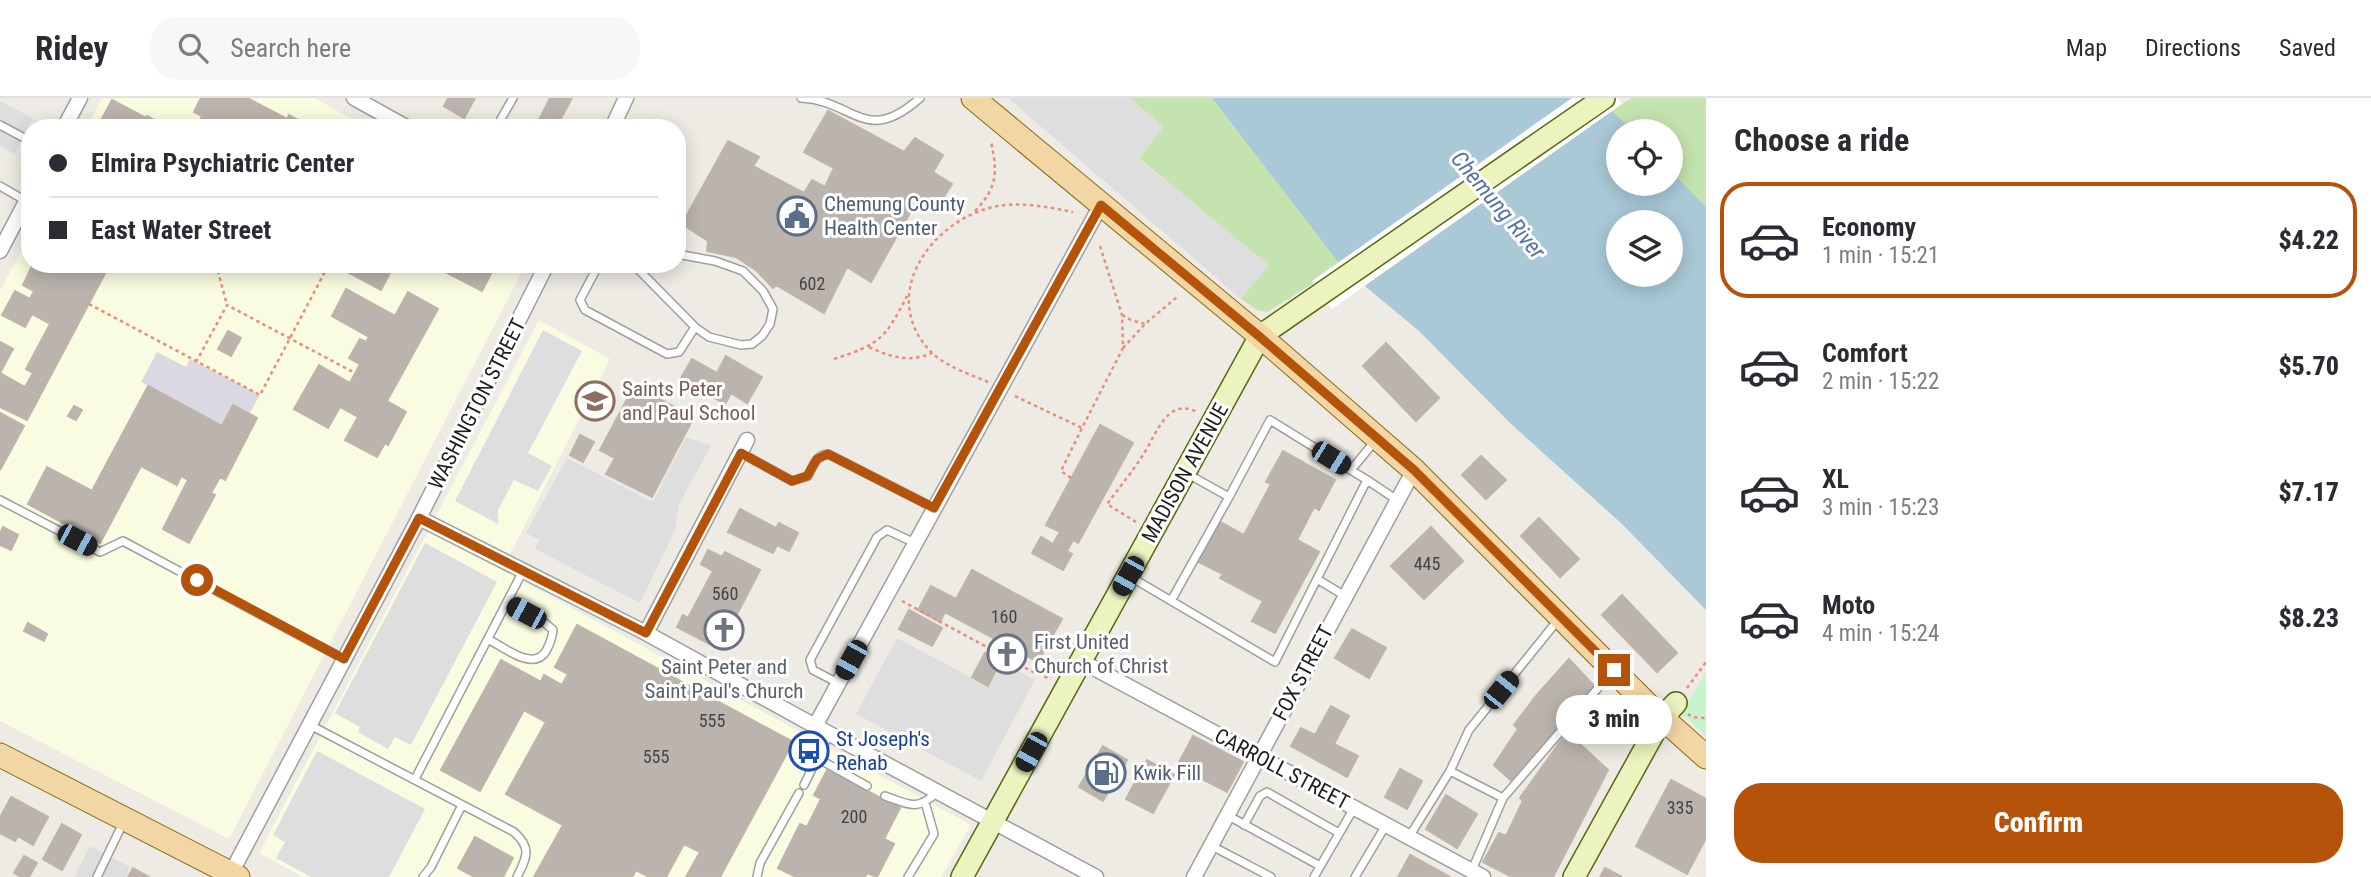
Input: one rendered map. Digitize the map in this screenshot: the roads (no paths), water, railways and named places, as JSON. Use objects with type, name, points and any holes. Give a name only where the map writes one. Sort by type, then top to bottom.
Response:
[{"type":"main road","points":[[973,98],[1260,337],[1414,470],[1614,670],[1669,711],[1706,757]]},
{"type":"main road","name":"MADISON AVENUE","points":[[962,877],[1260,337],[1604,98]]},
{"type":"main road","points":[[1574,877],[1669,711]]},
{"type":"main road","points":[[1,757],[233,876]]},
{"type":"street","points":[[69,119],[80,98]]},
{"type":"street","points":[[354,98],[392,119]]},
{"type":"street","points":[[616,119],[626,98]]},
{"type":"street","points":[[815,726],[1101,205]]},
{"type":"street","points":[[0,251],[21,210]]},
{"type":"street","name":"WASHINGTON STREET","points":[[233,876],[542,273]]},
{"type":"street","points":[[646,633],[744,446]]},
{"type":"street","name":"FOX STREET","points":[[1194,877],[1414,470]]},
{"type":"street","points":[[419,518],[646,633],[1096,877]]},
{"type":"street","name":"CARROLL STREET","points":[[1081,661],[1477,874]]},
{"type":"lane","points":[[501,119],[513,98]]},
{"type":"lane","points":[[802,98],[817,99],[865,120],[885,120],[920,98]]},
{"type":"lane","points":[[0,125],[21,136]]},
{"type":"lane","points":[[0,186],[21,194]]},
{"type":"lane","points":[[642,273],[695,327],[709,337],[741,345],[752,344],[762,336],[770,324],[773,309],[763,291],[743,271],[715,261],[686,256]]},
{"type":"lane","points":[[594,273],[580,300],[585,310],[667,354],[679,352],[695,327]]},
{"type":"lane","points":[[1171,601],[1270,420],[1397,500]]},
{"type":"lane","points":[[1352,470],[1377,439]]},
{"type":"lane","points":[[744,446],[792,481],[807,476],[817,459],[828,454],[934,508]]},
{"type":"lane","points":[[1185,473],[1229,498]]},
{"type":"lane","points":[[1128,576],[1275,662],[1367,480]]},
{"type":"lane","points":[[0,500],[100,552],[123,541],[344,659]]},
{"type":"lane","points":[[839,683],[813,670],[810,660],[877,537],[887,530],[915,543]]},
{"type":"lane","points":[[415,779],[523,570]]},
{"type":"lane","points":[[1317,579],[1345,596]]},
{"type":"lane","points":[[488,639],[528,660],[536,661],[542,658],[552,640],[553,630],[506,603]]},
{"type":"lane","points":[[1409,837],[1450,771],[1469,730],[1560,617]]},
{"type":"lane","points":[[1477,874],[1503,798],[1614,670]]},
{"type":"lane","points":[[309,725],[514,832],[524,841],[527,853],[517,877]]},
{"type":"lane","points":[[804,785],[829,734]]},
{"type":"lane","points":[[817,758],[867,786]]},
{"type":"lane","points":[[1450,771],[1503,798]]},
{"type":"lane","points":[[885,796],[912,806],[925,802],[937,792]]},
{"type":"lane","points":[[1244,825],[1260,796],[1267,792],[1339,833]]},
{"type":"lane","points":[[757,877],[760,863],[799,793]]},
{"type":"lane","points":[[908,877],[934,834],[925,802]]},
{"type":"lane","points":[[423,877],[431,867],[462,805]]},
{"type":"lane","points":[[1314,877],[1354,808]]},
{"type":"lane","points":[[1227,816],[1320,866]]},
{"type":"lane","points":[[97,877],[125,819]]},
{"type":"lane","points":[[1355,877],[1386,825]]},
{"type":"lane","points":[[1210,845],[1271,877]]},
{"type":"water","name":"Chemung River","points":[[1212,98],[1599,98],[1621,119],[1606,119],[1606,196],[1683,196],[1683,183],[1706,207],[1706,610],[1622,524],[1510,423],[1419,331],[1341,266]]},
{"type":"place","name":"Chemung County Health Center","points":[[797,216]]},
{"type":"place","name":"Saints Peter and Paul School","points":[[595,401]]},
{"type":"place","name":"Saint Peter and Saint Paul's Church","points":[[724,630]]},
{"type":"place","name":"First United Church of Christ","points":[[1007,654]]},
{"type":"place","name":"St Joseph's Rehab","points":[[809,751]]},
{"type":"place","name":"Kwik Fill","points":[[1106,773]]}]
